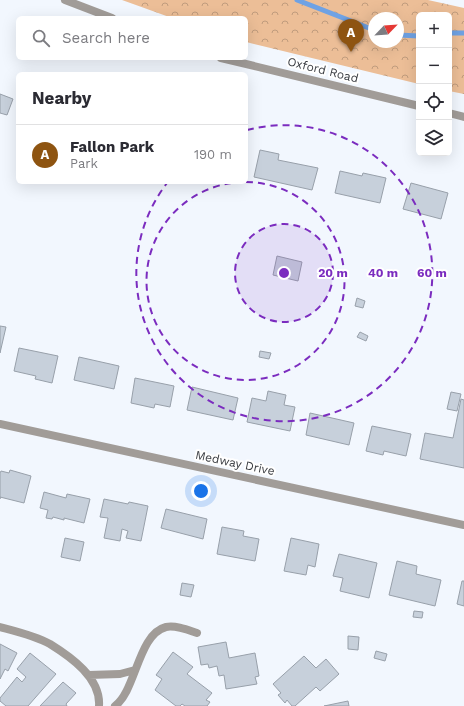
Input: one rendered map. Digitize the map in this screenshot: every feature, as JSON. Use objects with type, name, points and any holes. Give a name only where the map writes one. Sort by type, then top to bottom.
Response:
[{"type":"street","points":[[65,0],[107,16]]},
{"type":"street","name":"Oxford Road","points":[[229,60],[416,105]]},
{"type":"street","points":[[452,115],[464,117]]},
{"type":"street","name":"Medway Drive","points":[[0,424],[464,525]]},
{"type":"street","points":[[0,627],[16,631],[49,644],[82,667],[89,675],[97,689],[99,706]]},
{"type":"street","points":[[115,706],[119,703],[149,640],[156,633],[166,627],[178,627],[197,633]]},
{"type":"street","points":[[89,675],[120,674],[135,670]]},
{"type":"green space","points":[[122,0],[428,0],[464,8],[464,94],[452,92],[452,12],[416,12],[416,83],[248,42],[248,16],[166,16]]},
{"type":"building","points":[[0,94],[13,99],[7,115],[0,113]]},
{"type":"building","points":[[260,150],[279,154],[278,160],[318,168],[312,190],[254,177]]},
{"type":"building","points":[[340,171],[362,176],[363,173],[386,178],[380,203],[335,193]]},
{"type":"building","points":[[411,183],[448,193],[441,219],[403,209]]},
{"type":"building","points":[[277,256],[302,262],[298,281],[273,275]]},
{"type":"building","points":[[357,298],[365,301],[363,308],[355,306]]},
{"type":"building","points":[[0,326],[6,327],[0,353]]},
{"type":"building","points":[[360,332],[368,336],[366,341],[357,337]]},
{"type":"building","points":[[19,348],[58,356],[52,383],[35,379],[36,376],[14,371]]},
{"type":"building","points":[[260,351],[271,353],[269,359],[259,357]]},
{"type":"building","points":[[79,357],[119,366],[114,389],[74,380]]},
{"type":"building","points":[[135,378],[174,386],[170,407],[155,404],[154,408],[131,403]]},
{"type":"building","points":[[192,387],[238,398],[233,420],[187,410]]},
{"type":"building","points":[[268,391],[286,395],[284,405],[295,407],[290,431],[247,422],[252,398],[266,401]]},
{"type":"building","points":[[451,392],[461,394],[457,411],[447,409]]},
{"type":"building","points":[[461,399],[464,400],[464,468],[420,459],[425,433],[453,438]]},
{"type":"building","points":[[310,413],[354,423],[349,445],[306,435]]},
{"type":"building","points":[[372,426],[411,434],[406,456],[384,451],[383,455],[366,451]]},
{"type":"building","points":[[10,470],[31,476],[24,503],[0,497],[1,471],[9,473]]},
{"type":"building","points":[[44,492],[66,498],[67,494],[90,499],[84,523],[64,518],[64,520],[53,517],[52,519],[46,518],[48,510],[40,508]]},
{"type":"building","points":[[104,499],[148,506],[141,541],[126,538],[128,531],[122,529],[120,541],[104,538],[108,518],[100,517]]},
{"type":"building","points":[[166,509],[207,519],[203,539],[161,528]]},
{"type":"building","points":[[222,527],[244,531],[243,536],[259,539],[255,561],[217,554]]},
{"type":"building","points":[[65,538],[84,542],[80,561],[61,557]]},
{"type":"building","points":[[291,538],[319,544],[315,567],[308,565],[306,575],[284,571]]},
{"type":"building","points":[[339,554],[377,563],[369,598],[340,591],[343,578],[333,576]]},
{"type":"building","points":[[397,561],[417,566],[416,574],[441,580],[435,606],[389,595]]},
{"type":"building","points":[[462,581],[464,581],[464,606],[457,604]]},
{"type":"building","points":[[182,583],[194,585],[191,597],[180,595]]},
{"type":"building","points":[[414,611],[423,612],[422,618],[413,617]]},
{"type":"building","points":[[348,636],[359,637],[358,650],[348,649]]},
{"type":"building","points":[[226,642],[229,658],[255,653],[259,676],[255,677],[257,684],[226,689],[224,675],[219,676],[217,666],[209,668],[208,664],[201,665],[198,647]]},
{"type":"building","points":[[0,644],[17,653],[8,671],[5,669],[0,679]]},
{"type":"building","points":[[376,651],[387,654],[385,661],[374,658]]},
{"type":"building","points":[[173,652],[193,667],[187,674],[212,693],[206,700],[210,702],[207,706],[185,706],[182,704],[180,706],[176,706],[155,690],[162,679],[156,675]]},
{"type":"building","points":[[30,653],[56,674],[28,706],[6,706],[0,701],[0,698],[17,677],[22,682],[26,677],[17,669]]},
{"type":"building","points":[[304,656],[316,668],[326,659],[339,674],[320,691],[316,687],[295,706],[292,706],[287,700],[285,703],[278,695],[281,693],[273,684]]},
{"type":"building","points":[[63,682],[76,693],[66,704],[67,706],[40,706]]},
{"type":"building","points":[[348,701],[349,706],[324,706]]},
{"type":"waterway","points":[[297,0],[368,28]]},
{"type":"waterway","points":[[452,33],[464,33]]},
{"type":"waterway","points":[[404,35],[416,36]]},
{"type":"place","name":"Fallon Park","points":[[351,52]]}]
